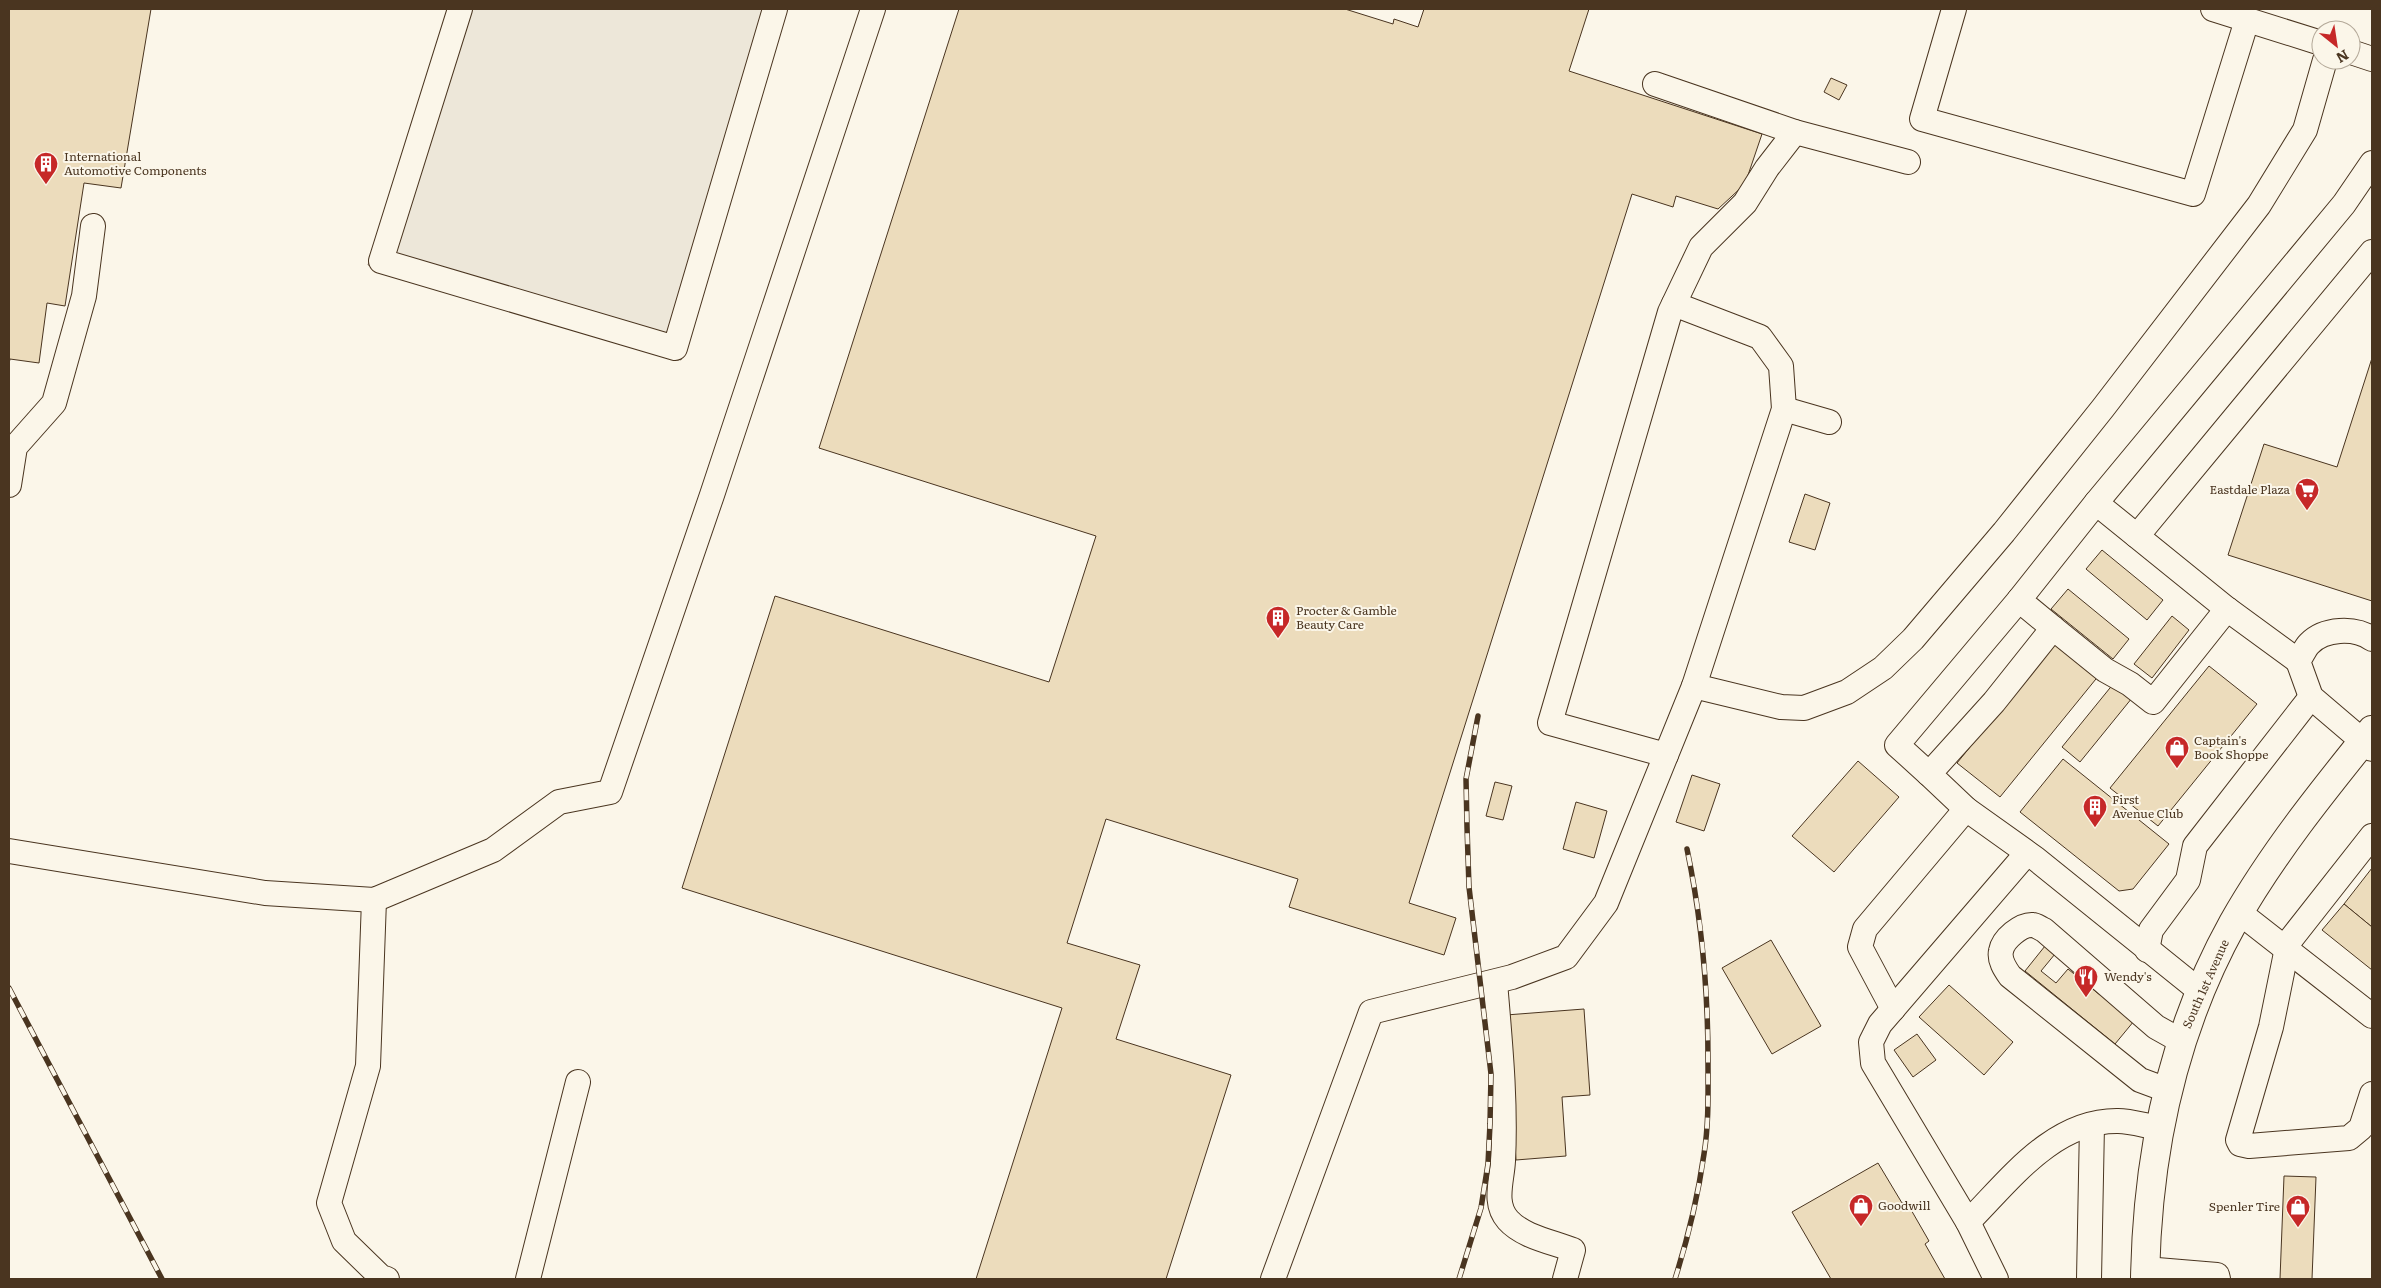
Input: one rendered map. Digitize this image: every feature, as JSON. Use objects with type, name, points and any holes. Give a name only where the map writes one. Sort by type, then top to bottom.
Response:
[{"type":"main road","name":"South 1st Avenue","points":[[2145,1274],[2148,1202],[2167,1090],[2181,1041],[2201,992],[2240,913],[2286,840],[2369,740]]},
{"type":"street","points":[[460,9],[381,261],[675,348],[775,9]]},
{"type":"street","points":[[9,851],[265,893],[374,900],[493,850],[559,802],[610,792],[712,494],[873,9]]},
{"type":"street","points":[[1954,9],[1922,120],[2193,194],[2248,20]]},
{"type":"street","points":[[2213,9],[2311,40]]},
{"type":"street","points":[[1694,686],[1781,707],[1804,708],[1847,692],[1883,668],[1913,639],[2004,532],[2103,408],[2259,205],[2305,130],[2323,70]]},
{"type":"street","points":[[1655,84],[1795,132],[1908,162]]},
{"type":"street","points":[[1666,755],[1550,723],[1674,304],[1701,247],[1745,203],[1767,168],[1795,132]]},
{"type":"street","points":[[2201,992],[2026,852],[1966,809],[1897,745],[2020,600],[2096,503],[2344,204],[2372,163]]},
{"type":"street","points":[[9,485],[15,447],[54,403],[84,296],[94,226]]},
{"type":"street","points":[[2137,536],[2371,256]]},
{"type":"street","points":[[1273,1279],[1371,1012],[1495,982],[1566,957],[1606,902],[1694,686],[1784,409],[1781,366],[1760,337],[1674,304]]},
{"type":"street","points":[[1784,409],[1829,422]]},
{"type":"street","points":[[2096,503],[2226,608],[2298,661],[2311,697],[2369,740]]},
{"type":"street","points":[[2020,600],[2105,670],[2130,684],[2153,702],[2226,608]]},
{"type":"street","points":[[1930,774],[1994,702],[2053,628]]},
{"type":"street","points":[[2298,661],[2309,644],[2331,631],[2364,633],[2372,639]]},
{"type":"street","points":[[2147,950],[2151,930],[2188,880],[2195,846],[2311,697]]},
{"type":"street","points":[[1893,1009],[1860,946],[1865,929],[1966,809]]},
{"type":"street","points":[[2372,836],[2287,948],[2271,1027],[2238,1140],[2240,1144],[2249,1146],[2349,1138],[2361,1128],[2372,1094]]},
{"type":"street","points":[[1996,1279],[1968,1222],[1873,1063],[1871,1042],[1880,1024],[2026,852]]},
{"type":"street","points":[[374,900],[368,1066],[329,1203],[344,1241],[381,1277],[387,1279]]},
{"type":"street","points":[[2240,913],[2372,1016]]},
{"type":"street","points":[[2167,1090],[2140,1080],[2010,976],[2001,961],[2001,950],[2006,941],[2019,928],[2033,925],[2044,930],[2156,1026],[2181,1041]]},
{"type":"street","points":[[1495,982],[1503,1075],[1503,1162],[1499,1204],[1508,1220],[1522,1231],[1573,1250],[1565,1279]]},
{"type":"street","points":[[528,1279],[578,1082]]},
{"type":"street","points":[[1968,1222],[2037,1152],[2067,1134],[2092,1125],[2118,1121],[2160,1128]]},
{"type":"street","points":[[2089,1279],[2092,1125]]},
{"type":"street","points":[[2145,1274],[2217,1275],[2218,1279]]},
{"type":"shaded area","points":[[448,9],[785,9],[681,360],[368,265]]},
{"type":"building","name":"International Automotive Components","points":[[9,9],[151,9],[121,188],[84,183],[65,306],[47,303],[39,363],[10,359],[9,364]]},
{"type":"building","name":"Procter & Gamble Beauty Care","points":[[959,9],[1345,9],[1393,24],[1394,19],[1418,27],[1424,9],[1589,9],[1569,71],[1762,134],[1745,184],[1718,209],[1676,196],[1673,207],[1632,194],[1409,903],[1456,918],[1444,955],[1289,907],[1298,879],[1106,819],[1067,943],[1140,965],[1116,1039],[1231,1075],[1166,1279],[976,1279],[1062,1008],[682,888],[775,596],[1049,682],[1096,536],[819,448]]},
{"type":"building","points":[[1831,78],[1847,85],[1839,100],[1824,92]]},
{"type":"building","name":"Eastdale Plaza","points":[[2372,358],[2372,601],[2228,555],[2264,444],[2337,467]]},
{"type":"building","points":[[1805,494],[1830,503],[1815,550],[1789,542]]},
{"type":"building","points":[[2102,550],[2163,600],[2147,620],[2086,569]]},
{"type":"building","points":[[2068,589],[2129,639],[2113,659],[2051,609]]},
{"type":"building","points":[[2172,616],[2189,630],[2152,678],[2134,664]]},
{"type":"building","points":[[2057,640],[2100,674],[2000,797],[1957,763]]},
{"type":"building","points":[[2209,666],[2257,704],[2158,826],[2110,788]]},
{"type":"building","points":[[2114,683],[2132,698],[2080,762],[2062,747]]},
{"type":"building","name":"First Avenue Club","points":[[2063,759],[2169,844],[2133,889],[2119,891],[2020,812]]},
{"type":"building","points":[[1858,761],[1899,797],[1834,872],[1792,836]]},
{"type":"building","points":[[1692,775],[1720,784],[1704,831],[1676,822]]},
{"type":"building","points":[[1495,782],[1512,786],[1503,820],[1486,816]]},
{"type":"building","points":[[1576,802],[1607,811],[1594,858],[1563,849]]},
{"type":"building","points":[[2372,868],[2372,927],[2344,904]]},
{"type":"building","points":[[2344,904],[2372,927],[2372,970],[2322,930]]},
{"type":"building","points":[[1771,940],[1821,1026],[1772,1054],[1722,968]]},
{"type":"building","name":"Wendy's","points":[[2045,946],[2055,954],[2041,971],[2056,983],[2068,969],[2100,995],[2104,990],[2134,1021],[2115,1044],[2025,971]]},
{"type":"building","points":[[1949,985],[2013,1042],[1984,1075],[1919,1017]]},
{"type":"building","points":[[1584,1009],[1590,1095],[1562,1097],[1566,1156],[1516,1160],[1506,1015]]},
{"type":"building","points":[[1917,1034],[1936,1060],[1913,1077],[1894,1050]]},
{"type":"building","name":"Goodwill","points":[[1878,1163],[1902,1203],[1906,1201],[1929,1241],[1925,1244],[1945,1279],[1831,1279],[1792,1212]]},
{"type":"building","name":"Spenler Tire","points":[[2284,1176],[2316,1177],[2312,1279],[2280,1279]]},
{"type":"railway","points":[[1459,1279],[1481,1208],[1488,1164],[1490,1124],[1491,1074],[1469,887],[1467,827],[1466,779],[1478,716]]},
{"type":"railway","points":[[1675,1279],[1699,1185],[1706,1142],[1708,1107],[1708,1033],[1705,980],[1697,902],[1687,849]]},
{"type":"railway","points":[[9,988],[162,1279]]},
{"type":"place","name":"International Automotive Components","points":[[46,185]]},
{"type":"place","name":"Eastdale Plaza","points":[[2307,511]]},
{"type":"place","name":"Procter & Gamble Beauty Care","points":[[1278,639]]},
{"type":"place","name":"Captain's Book Shoppe","points":[[2177,769]]},
{"type":"place","name":"First Avenue Club","points":[[2095,828]]},
{"type":"place","name":"Wendy's","points":[[2086,998]]},
{"type":"place","name":"Goodwill","points":[[1861,1227]]},
{"type":"place","name":"Spenler Tire","points":[[2298,1228]]}]
